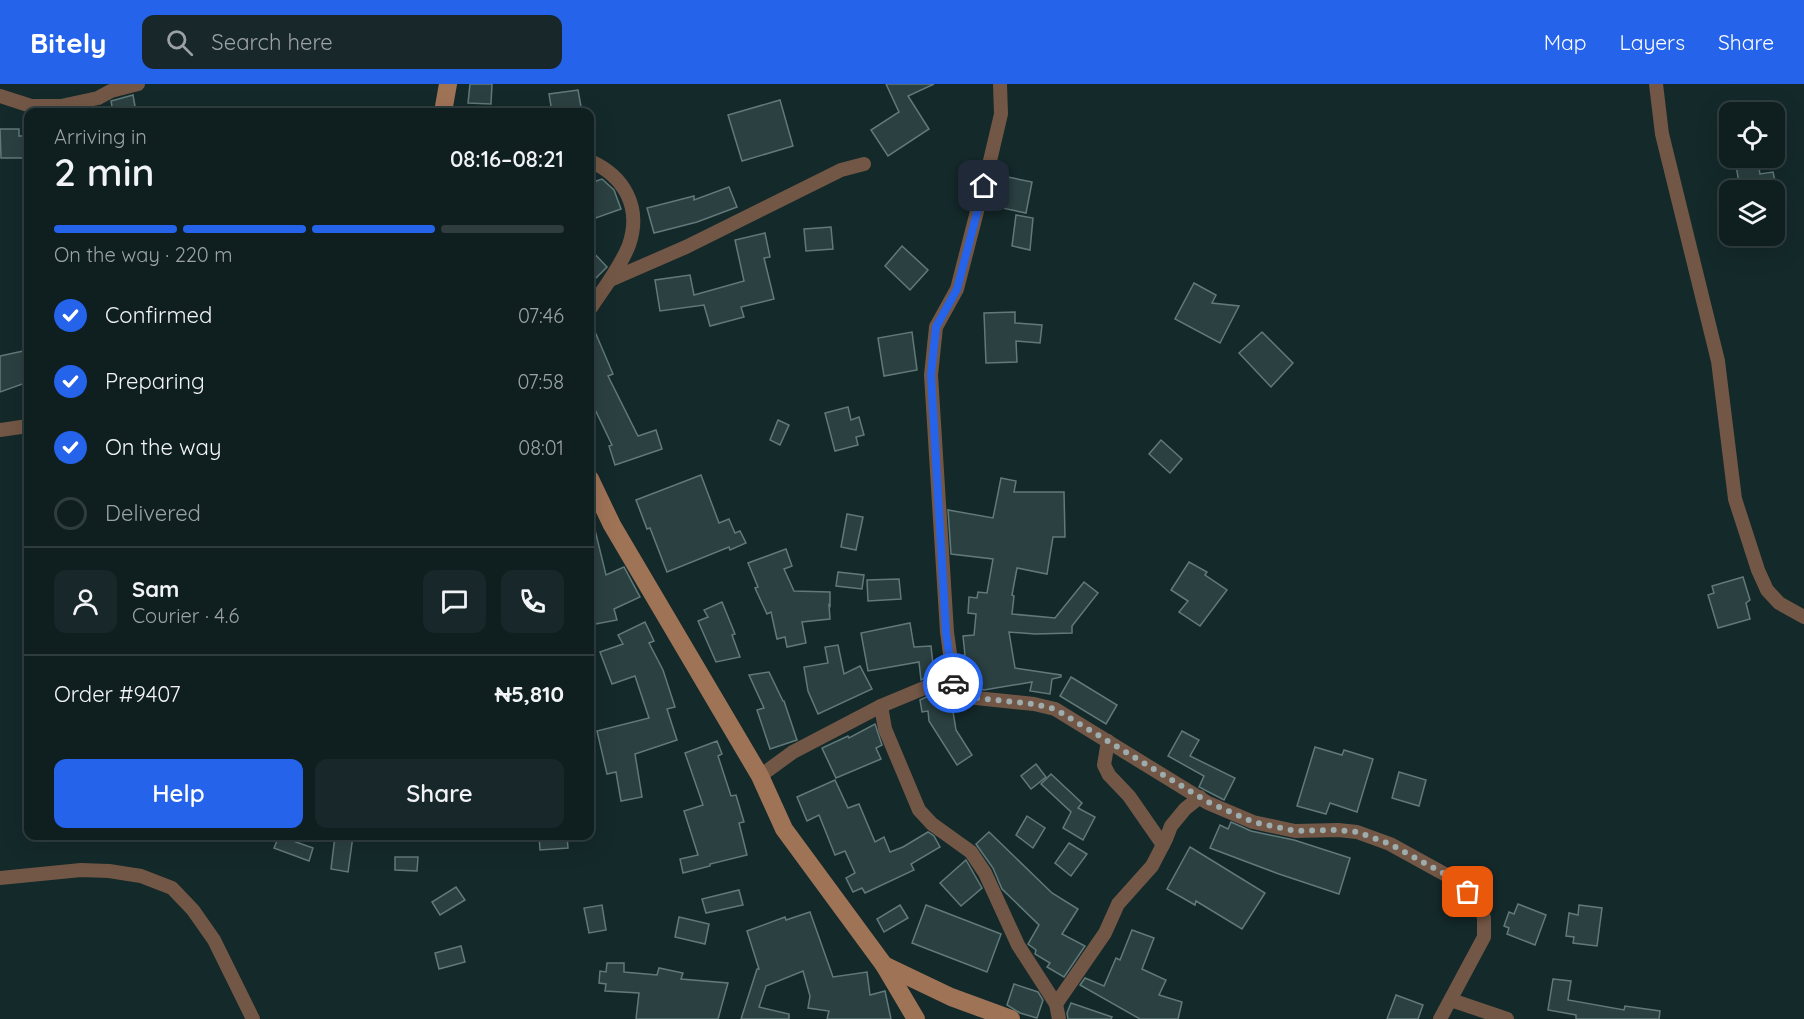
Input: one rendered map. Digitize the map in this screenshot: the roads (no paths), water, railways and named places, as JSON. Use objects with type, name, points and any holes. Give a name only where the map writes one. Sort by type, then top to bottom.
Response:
[{"type":"street","points":[[0,96],[31,106],[61,106],[98,98],[111,91],[138,84]]},
{"type":"street","points":[[444,108],[448,84]]},
{"type":"street","points":[[1000,84],[1001,114],[989,165],[957,289],[936,327],[931,375],[946,632],[953,690],[976,698],[1034,704],[1055,709],[1200,797],[1253,822],[1295,831],[1357,832],[1390,844],[1459,882],[1478,901],[1484,918],[1484,937],[1440,1019]]},
{"type":"street","points":[[1656,84],[1662,134],[1718,361],[1735,499],[1758,570],[1767,590],[1779,603],[1804,616]]},
{"type":"street","points":[[594,163],[604,167],[619,180],[628,197],[634,218],[629,244],[610,280],[594,303]]},
{"type":"street","points":[[610,280],[686,247],[841,170],[864,164]]},
{"type":"street","points":[[0,430],[24,427]]},
{"type":"street","points":[[594,487],[612,525],[760,776],[784,829],[884,965],[916,1019]]},
{"type":"street","points":[[760,776],[793,752],[881,706],[953,676]]},
{"type":"street","points":[[881,706],[885,729],[919,810],[932,824],[971,852],[985,873],[1018,945],[1056,1004],[1059,1019]]},
{"type":"street","points":[[1108,741],[1104,765],[1109,775],[1129,796],[1163,846]]},
{"type":"street","points":[[1056,1004],[1105,933],[1118,904],[1152,866],[1171,826],[1185,809],[1200,797]]},
{"type":"street","points":[[0,878],[81,870],[109,871],[141,876],[172,888],[193,910],[214,940],[253,1019]]},
{"type":"street","points":[[884,965],[951,997],[1011,1019]]},
{"type":"street","points":[[1451,1000],[1507,1019]]}]
